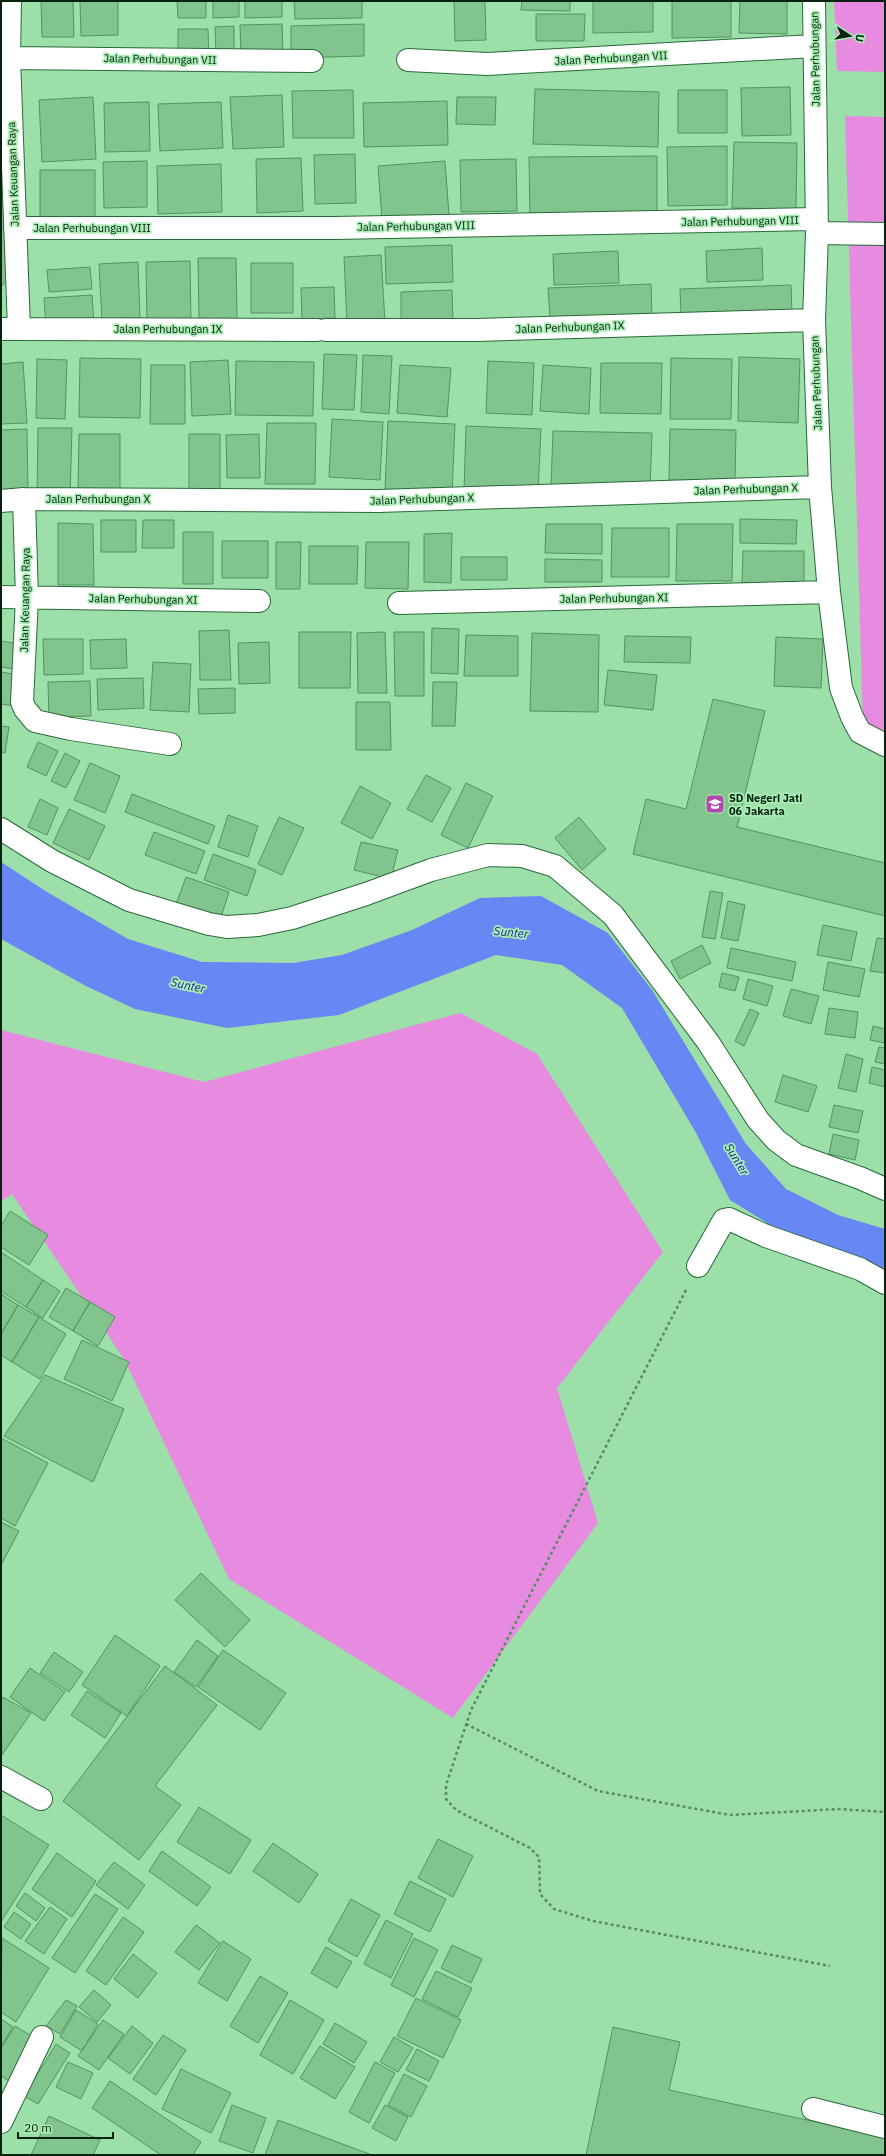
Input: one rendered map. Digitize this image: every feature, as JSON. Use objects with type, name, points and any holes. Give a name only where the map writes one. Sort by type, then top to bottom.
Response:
[{"type":"street","name":"Jalan Keuangan Raya","points":[[10,1],[9,58],[15,228],[10,329]]},
{"type":"street","name":"Jalan Perhubungan","points":[[814,1],[817,226],[814,320],[820,487],[829,592],[841,688],[852,717],[860,732],[885,745]]},
{"type":"street","name":"Jalan Perhubungan VII","points":[[408,60],[487,64],[814,46]]},
{"type":"street","name":"Jalan Perhubungan VII","points":[[9,58],[312,61]]},
{"type":"street","name":"Jalan Perhubungan VIII","points":[[15,228],[817,226],[885,234]]},
{"type":"street","name":"Jalan Perhubungan IX","points":[[10,329],[477,330],[814,320]]},
{"type":"street","name":"Jalan Perhubungan X","points":[[24,499],[378,501],[820,487]]},
{"type":"street","name":"Jalan Keuangan Raya","points":[[24,499],[27,598],[22,702],[25,709],[35,720],[71,729],[170,744]]},
{"type":"street","points":[[1,500],[24,499]]},
{"type":"street","name":"Jalan Perhubungan XI","points":[[399,603],[829,592]]},
{"type":"street","name":"Jalan Perhubungan XI","points":[[1,597],[259,601]]},
{"type":"street","points":[[1,829],[52,861],[129,900],[209,924],[227,927],[258,925],[292,918],[366,894],[431,870],[488,855],[522,856],[555,866],[613,915],[708,1042],[758,1120],[776,1140],[796,1155],[885,1189]]},
{"type":"street","points":[[698,1266],[724,1220],[729,1219],[766,1236],[860,1269],[885,1283]]},
{"type":"street","points":[[1,1777],[41,1799]]},
{"type":"street","points":[[1,2122],[42,2037]]},
{"type":"street","points":[[813,2109],[885,2127]]},
{"type":"path","points":[[698,1266],[475,1703],[466,1724],[446,1785],[446,1799],[456,1810],[530,1848],[539,1857],[540,1894],[554,1909],[593,1921],[830,1966]]},
{"type":"path","points":[[466,1724],[598,1791],[730,1815],[839,1809],[885,1812]]},
{"type":"shaded area","points":[[834,1],[885,1],[885,72],[837,71]]},
{"type":"shaded area","points":[[845,116],[885,117],[885,734],[863,725]]},
{"type":"shaded area","points":[[460,1013],[537,1054],[663,1252],[557,1388],[598,1523],[453,1718],[229,1579],[124,1359],[12,1194],[1,1201],[1,1030],[204,1082]]},
{"type":"water","name":"Sunter","points":[[1,862],[47,892],[128,939],[202,962],[293,963],[342,955],[412,930],[480,898],[541,896],[608,933],[652,990],[746,1144],[786,1189],[838,1215],[885,1229],[885,1275],[777,1229],[730,1200],[695,1131],[622,1008],[562,965],[496,955],[339,1015],[227,1028],[135,1009],[86,986],[1,939]]},
{"type":"building","points":[[41,1],[73,1],[74,37],[42,37]]},
{"type":"building","points":[[80,1],[118,1],[118,35],[81,36]]},
{"type":"building","points":[[177,1],[206,1],[206,18],[178,18]]},
{"type":"building","points":[[213,1],[239,1],[239,17],[213,18]]},
{"type":"building","points":[[245,1],[282,1],[282,17],[245,18]]},
{"type":"building","points":[[294,1],[362,1],[362,18],[295,19]]},
{"type":"building","points":[[454,1],[485,1],[486,40],[455,41]]},
{"type":"building","points":[[522,1],[570,1],[570,11],[521,10]]},
{"type":"building","points":[[593,1],[653,1],[653,32],[593,33]]},
{"type":"building","points":[[672,1],[731,1],[731,37],[672,38]]},
{"type":"building","points":[[740,1],[787,1],[787,34],[739,33]]},
{"type":"building","points":[[536,14],[585,14],[584,41],[536,41]]},
{"type":"building","points":[[282,24],[283,52],[241,53],[240,25]]},
{"type":"building","points":[[364,24],[364,56],[291,58],[291,26]]},
{"type":"building","points":[[234,26],[234,56],[216,56],[215,27]]},
{"type":"building","points":[[178,29],[208,29],[209,57],[178,58]]},
{"type":"building","points":[[790,87],[791,135],[742,136],[741,88]]},
{"type":"building","points":[[535,89],[659,92],[658,147],[533,144]]},
{"type":"building","points":[[353,90],[354,138],[293,138],[292,91]]},
{"type":"building","points":[[678,90],[727,90],[727,133],[678,133]]},
{"type":"building","points":[[282,95],[284,147],[233,149],[230,97]]},
{"type":"building","points":[[93,97],[96,159],[42,162],[39,100]]},
{"type":"building","points":[[457,97],[496,97],[495,125],[456,124]]},
{"type":"building","points":[[447,101],[448,145],[364,147],[363,103]]},
{"type":"building","points":[[149,102],[150,151],[105,152],[104,103]]},
{"type":"building","points":[[221,102],[223,148],[160,151],[158,104]]},
{"type":"building","points":[[1,104],[11,275],[1,287]]},
{"type":"building","points":[[734,142],[797,143],[796,209],[732,208]]},
{"type":"building","points":[[727,146],[727,205],[668,206],[667,147]]},
{"type":"building","points":[[355,154],[356,203],[315,204],[314,155]]},
{"type":"building","points":[[657,156],[657,221],[530,222],[529,157]]},
{"type":"building","points":[[301,158],[303,211],[257,213],[256,159]]},
{"type":"building","points":[[516,159],[517,211],[461,212],[460,160]]},
{"type":"building","points":[[147,161],[147,207],[104,208],[103,162]]},
{"type":"building","points":[[445,161],[449,215],[382,220],[378,166]]},
{"type":"building","points":[[221,164],[222,212],[158,214],[157,166]]},
{"type":"building","points":[[40,170],[95,170],[95,218],[40,217]]},
{"type":"building","points":[[452,245],[453,282],[386,284],[385,247]]},
{"type":"building","points":[[762,248],[763,280],[707,282],[706,251]]},
{"type":"building","points":[[618,251],[619,283],[554,285],[553,254]]},
{"type":"building","points":[[381,255],[385,322],[347,324],[344,257]]},
{"type":"building","points":[[198,258],[236,258],[237,320],[199,320]]},
{"type":"building","points":[[190,261],[191,323],[147,324],[146,262]]},
{"type":"building","points":[[138,262],[140,321],[102,322],[99,264]]},
{"type":"building","points":[[251,263],[293,263],[293,313],[251,313]]},
{"type":"building","points":[[90,267],[92,289],[49,292],[47,270]]},
{"type":"building","points":[[651,284],[652,315],[550,318],[548,288]]},
{"type":"building","points":[[791,285],[792,312],[681,316],[680,289]]},
{"type":"building","points":[[334,287],[335,318],[302,319],[301,288]]},
{"type":"building","points":[[452,290],[453,323],[401,325],[401,292]]},
{"type":"building","points":[[92,295],[94,323],[46,327],[44,298]]},
{"type":"building","points":[[324,354],[357,355],[354,410],[322,409]]},
{"type":"building","points":[[363,355],[392,356],[389,414],[361,412]]},
{"type":"building","points":[[739,357],[800,359],[798,423],[738,421]]},
{"type":"building","points":[[80,358],[141,359],[140,418],[79,417]]},
{"type":"building","points":[[671,358],[732,359],[731,419],[670,419]]},
{"type":"building","points":[[37,359],[67,360],[65,419],[36,418]]},
{"type":"building","points":[[228,360],[231,414],[192,416],[190,362]]},
{"type":"building","points":[[236,361],[314,362],[313,416],[235,415]]},
{"type":"building","points":[[488,361],[534,363],[532,415],[486,413]]},
{"type":"building","points":[[23,362],[27,423],[1,424],[1,364]]},
{"type":"building","points":[[601,363],[662,363],[661,414],[600,413]]},
{"type":"building","points":[[151,365],[185,365],[185,424],[150,424]]},
{"type":"building","points":[[400,365],[451,368],[447,417],[397,413]]},
{"type":"building","points":[[543,365],[591,368],[589,414],[540,411]]},
{"type":"building","points":[[332,419],[383,422],[380,480],[329,477]]},
{"type":"building","points":[[388,421],[455,424],[452,494],[385,490]]},
{"type":"building","points":[[267,423],[316,423],[315,484],[265,484]]},
{"type":"building","points":[[466,426],[541,429],[538,493],[464,490]]},
{"type":"building","points":[[38,428],[72,428],[70,496],[37,495]]},
{"type":"building","points":[[27,429],[28,494],[1,494],[1,430]]},
{"type":"building","points":[[670,429],[736,430],[735,481],[669,480]]},
{"type":"building","points":[[553,431],[652,433],[650,490],[551,487]]},
{"type":"building","points":[[79,434],[120,434],[120,490],[78,490]]},
{"type":"building","points":[[189,434],[220,434],[220,489],[189,489]]},
{"type":"building","points":[[259,434],[260,478],[227,478],[226,435]]},
{"type":"building","points":[[740,519],[797,520],[796,544],[740,543]]},
{"type":"building","points":[[101,520],[136,520],[136,552],[101,552]]},
{"type":"building","points":[[143,520],[174,520],[174,548],[142,548]]},
{"type":"building","points":[[58,523],[93,524],[94,585],[58,585]]},
{"type":"building","points":[[546,524],[602,524],[602,554],[545,553]]},
{"type":"building","points":[[677,524],[733,524],[732,581],[676,581]]},
{"type":"building","points":[[612,528],[669,528],[669,577],[611,577]]},
{"type":"building","points":[[183,532],[213,532],[213,584],[183,584]]},
{"type":"building","points":[[452,533],[451,583],[424,582],[424,534]]},
{"type":"building","points":[[222,541],[268,541],[268,578],[222,578]]},
{"type":"building","points":[[276,542],[301,542],[300,589],[276,589]]},
{"type":"building","points":[[366,542],[409,542],[408,589],[365,588]]},
{"type":"building","points":[[309,546],[358,546],[357,584],[309,584]]},
{"type":"building","points":[[743,551],[804,551],[804,584],[742,583]]},
{"type":"building","points":[[461,557],[507,557],[507,580],[461,580]]},
{"type":"building","points":[[545,559],[602,560],[602,582],[545,582]]},
{"type":"building","points":[[432,628],[459,629],[458,674],[431,673]]},
{"type":"building","points":[[229,630],[231,680],[200,680],[199,631]]},
{"type":"building","points":[[299,632],[351,632],[350,688],[299,688]]},
{"type":"building","points":[[385,632],[387,693],[358,693],[357,633]]},
{"type":"building","points":[[394,632],[424,632],[424,696],[395,696]]},
{"type":"building","points":[[532,633],[599,635],[598,712],[530,711]]},
{"type":"building","points":[[466,635],[518,636],[518,676],[464,676]]},
{"type":"building","points":[[625,636],[691,637],[690,663],[624,662]]},
{"type":"building","points":[[776,637],[823,639],[821,688],[774,686]]},
{"type":"building","points":[[43,639],[83,639],[83,674],[44,675]]},
{"type":"building","points":[[126,639],[127,668],[91,669],[90,640]]},
{"type":"building","points":[[1,641],[19,644],[15,669],[1,667]]},
{"type":"building","points":[[269,642],[270,683],[239,684],[238,643]]},
{"type":"building","points":[[153,662],[191,664],[189,712],[150,710]]},
{"type":"building","points":[[608,670],[657,675],[653,710],[604,705]]},
{"type":"building","points":[[1,672],[19,675],[14,706],[1,704]]},
{"type":"building","points":[[143,678],[144,708],[98,710],[97,679]]},
{"type":"building","points":[[90,681],[91,716],[49,717],[48,682]]},
{"type":"building","points":[[433,682],[457,682],[455,726],[432,726]]},
{"type":"building","points":[[235,688],[235,713],[199,714],[198,689]]},
{"type":"building","name":"SD Negeri Jati 06 Jakarta","points":[[713,699],[765,711],[737,827],[885,863],[885,916],[633,854],[646,799],[686,809]]},
{"type":"building","points":[[356,702],[390,702],[391,750],[356,750]]},
{"type":"building","points":[[1,726],[9,727],[5,753],[1,752]]},
{"type":"building","points":[[38,742],[58,751],[46,776],[27,767]]},
{"type":"building","points":[[65,753],[80,761],[66,788],[51,781]]},
{"type":"building","points":[[90,763],[120,776],[105,813],[74,800]]},
{"type":"building","points":[[426,775],[451,788],[432,822],[407,809]]},
{"type":"building","points":[[466,783],[493,796],[468,848],[441,835]]},
{"type":"building","points":[[360,786],[391,803],[372,839],[341,823]]},
{"type":"building","points":[[132,794],[215,826],[208,844],[125,812]]},
{"type":"building","points":[[40,799],[58,808],[47,835],[28,827]]},
{"type":"building","points":[[69,809],[105,826],[89,860],[53,843]]},
{"type":"building","points":[[228,815],[258,826],[248,857],[218,847]]},
{"type":"building","points":[[279,817],[304,828],[282,875],[258,864]]},
{"type":"building","points":[[579,817],[606,849],[582,870],[555,838]]},
{"type":"building","points":[[154,832],[205,851],[196,874],[145,855]]},
{"type":"building","points":[[361,842],[398,850],[391,879],[354,870]]},
{"type":"building","points":[[213,854],[256,870],[247,896],[204,880]]},
{"type":"building","points":[[186,877],[229,892],[220,920],[176,904]]},
{"type":"building","points":[[710,891],[723,893],[715,939],[702,937]]},
{"type":"building","points":[[728,901],[745,905],[738,941],[721,938]]},
{"type":"building","points":[[823,925],[857,932],[851,961],[817,955]]},
{"type":"building","points":[[877,938],[885,939],[885,973],[870,971]]},
{"type":"building","points":[[702,945],[711,963],[680,979],[671,961]]},
{"type":"building","points":[[731,948],[796,962],[792,981],[727,968]]},
{"type":"building","points":[[828,962],[865,969],[859,997],[823,990]]},
{"type":"building","points":[[722,973],[739,977],[735,991],[719,987]]},
{"type":"building","points":[[748,979],[773,986],[767,1006],[743,999]]},
{"type":"building","points":[[791,989],[819,996],[811,1024],[783,1016]]},
{"type":"building","points":[[829,1008],[858,1012],[855,1038],[825,1034]]},
{"type":"building","points":[[750,1009],[759,1013],[744,1046],[735,1041]]},
{"type":"building","points":[[873,1026],[885,1029],[885,1043],[870,1040]]},
{"type":"building","points":[[879,1047],[885,1048],[885,1064],[875,1062]]},
{"type":"building","points":[[846,1054],[863,1059],[856,1092],[838,1088]]},
{"type":"building","points":[[872,1067],[885,1070],[885,1087],[869,1083]]},
{"type":"building","points":[[783,1075],[817,1086],[808,1112],[775,1102]]},
{"type":"building","points":[[834,1105],[863,1111],[858,1133],[829,1127]]},
{"type":"building","points":[[833,1134],[859,1140],[855,1160],[829,1154]]},
{"type":"building","points":[[10,1211],[48,1235],[29,1265],[1,1247],[1,1226]]},
{"type":"building","points":[[1,1252],[43,1280],[26,1307],[1,1291]]},
{"type":"building","points":[[43,1280],[60,1291],[43,1318],[26,1307]]},
{"type":"building","points":[[66,1288],[90,1302],[73,1331],[49,1317]]},
{"type":"building","points":[[1,1294],[18,1305],[1,1334]]},
{"type":"building","points":[[90,1302],[115,1317],[98,1346],[73,1331]]},
{"type":"building","points":[[18,1305],[39,1317],[12,1362],[1,1355],[1,1334]]},
{"type":"building","points":[[39,1317],[66,1334],[40,1379],[12,1362]]},
{"type":"building","points":[[82,1340],[129,1362],[112,1401],[64,1379]]},
{"type":"building","points":[[45,1375],[124,1409],[93,1482],[4,1436]]},
{"type":"building","points":[[1,1438],[48,1463],[15,1526],[1,1518]]},
{"type":"building","points":[[1,1522],[19,1531],[1,1565]]},
{"type":"building","points":[[201,1573],[250,1620],[225,1647],[175,1600]]},
{"type":"building","points":[[115,1635],[160,1666],[127,1716],[82,1685]]},
{"type":"building","points":[[197,1640],[218,1656],[196,1687],[174,1672]]},
{"type":"building","points":[[223,1650],[286,1693],[260,1730],[198,1687]]},
{"type":"building","points":[[54,1652],[83,1672],[69,1692],[40,1673]]},
{"type":"building","points":[[165,1666],[217,1705],[155,1786],[181,1805],[139,1860],[63,1801]]},
{"type":"building","points":[[30,1668],[65,1692],[44,1721],[10,1697]]},
{"type":"building","points":[[87,1691],[121,1713],[105,1738],[71,1715]]},
{"type":"building","points":[[3,1697],[31,1713],[2,1755],[1,1700]]},
{"type":"building","points":[[199,1807],[251,1840],[230,1874],[177,1842]]},
{"type":"building","points":[[1,1815],[49,1845],[1,1922]]},
{"type":"building","points":[[438,1839],[473,1856],[453,1897],[418,1878]]},
{"type":"building","points":[[273,1843],[318,1874],[299,1903],[253,1871]]},
{"type":"building","points":[[162,1851],[211,1887],[197,1906],[149,1871]]},
{"type":"building","points":[[57,1853],[96,1881],[72,1917],[32,1889]]},
{"type":"building","points":[[114,1862],[145,1885],[128,1909],[96,1885]]},
{"type":"building","points":[[410,1881],[446,1899],[430,1932],[394,1914]]},
{"type":"building","points":[[25,1893],[45,1908],[36,1921],[16,1906]]},
{"type":"building","points":[[95,1894],[118,1909],[75,1973],[52,1958]]},
{"type":"building","points":[[351,1899],[380,1915],[357,1957],[328,1941]]},
{"type":"building","points":[[50,1907],[67,1919],[44,1954],[25,1941]]},
{"type":"building","points":[[14,1912],[31,1924],[21,1939],[4,1927]]},
{"type":"building","points":[[123,1917],[144,1932],[106,1985],[86,1971]]},
{"type":"building","points":[[386,1920],[413,1934],[391,1978],[364,1964]]},
{"type":"building","points":[[196,1925],[220,1943],[199,1970],[175,1952]]},
{"type":"building","points":[[2,1938],[49,1968],[16,2022],[1,2012]]},
{"type":"building","points":[[414,1938],[438,1950],[414,1997],[391,1985]]},
{"type":"building","points":[[223,1941],[251,1959],[227,2001],[198,1983]]},
{"type":"building","points":[[452,1945],[482,1959],[471,1983],[441,1968]]},
{"type":"building","points":[[326,1947],[352,1962],[337,1988],[311,1973]]},
{"type":"building","points":[[133,1954],[157,1973],[138,1998],[114,1979]]},
{"type":"building","points":[[436,1971],[472,1988],[458,2017],[422,1999]]},
{"type":"building","points":[[260,1976],[288,1993],[258,2043],[230,2026]]},
{"type":"building","points":[[94,1990],[111,2005],[97,2022],[79,2007]]},
{"type":"building","points":[[416,1998],[461,2020],[443,2058],[397,2036]]},
{"type":"building","points":[[66,2000],[77,2006],[60,2034],[46,2026]]},
{"type":"building","points":[[290,2000],[324,2020],[293,2074],[260,2055]]},
{"type":"building","points":[[76,2010],[98,2024],[82,2051],[60,2037]]},
{"type":"building","points":[[1,2019],[13,2027],[1,2047]]},
{"type":"building","points":[[103,2020],[124,2034],[99,2070],[78,2056]]},
{"type":"building","points":[[335,2023],[367,2042],[354,2063],[323,2044]]},
{"type":"building","points":[[15,2026],[35,2038],[9,2081],[1,2076],[1,2048]]},
{"type":"building","points":[[132,2026],[153,2043],[130,2074],[108,2058]]},
{"type":"building","points":[[613,2027],[680,2042],[669,2090],[885,2137],[885,2155],[586,2155]]},
{"type":"building","points":[[163,2035],[186,2050],[156,2095],[133,2079]]},
{"type":"building","points":[[394,2037],[413,2048],[398,2072],[380,2062]]},
{"type":"building","points":[[56,2044],[70,2053],[38,2104],[24,2096]]},
{"type":"building","points":[[320,2046],[355,2067],[335,2099],[300,2078]]},
{"type":"building","points":[[417,2049],[439,2061],[429,2081],[406,2070]]},
{"type":"building","points":[[68,2062],[93,2073],[81,2099],[56,2087]]},
{"type":"building","points":[[375,2062],[395,2073],[369,2123],[349,2112]]},
{"type":"building","points":[[181,2069],[231,2093],[211,2133],[162,2109]]},
{"type":"building","points":[[404,2074],[427,2086],[411,2117],[388,2105]]},
{"type":"building","points":[[110,2081],[201,2142],[193,2155],[161,2155],[92,2108]]},
{"type":"building","points":[[232,2105],[266,2118],[253,2153],[219,2141]]},
{"type":"building","points":[[385,2105],[408,2117],[396,2141],[372,2128]]},
{"type":"building","points":[[49,2116],[100,2140],[93,2155],[31,2155]]},
{"type":"building","points":[[278,2120],[372,2155],[265,2155]]},
{"type":"place","name":"SD Negeri Jati 06 Jakarta","points":[[715,804]]}]
